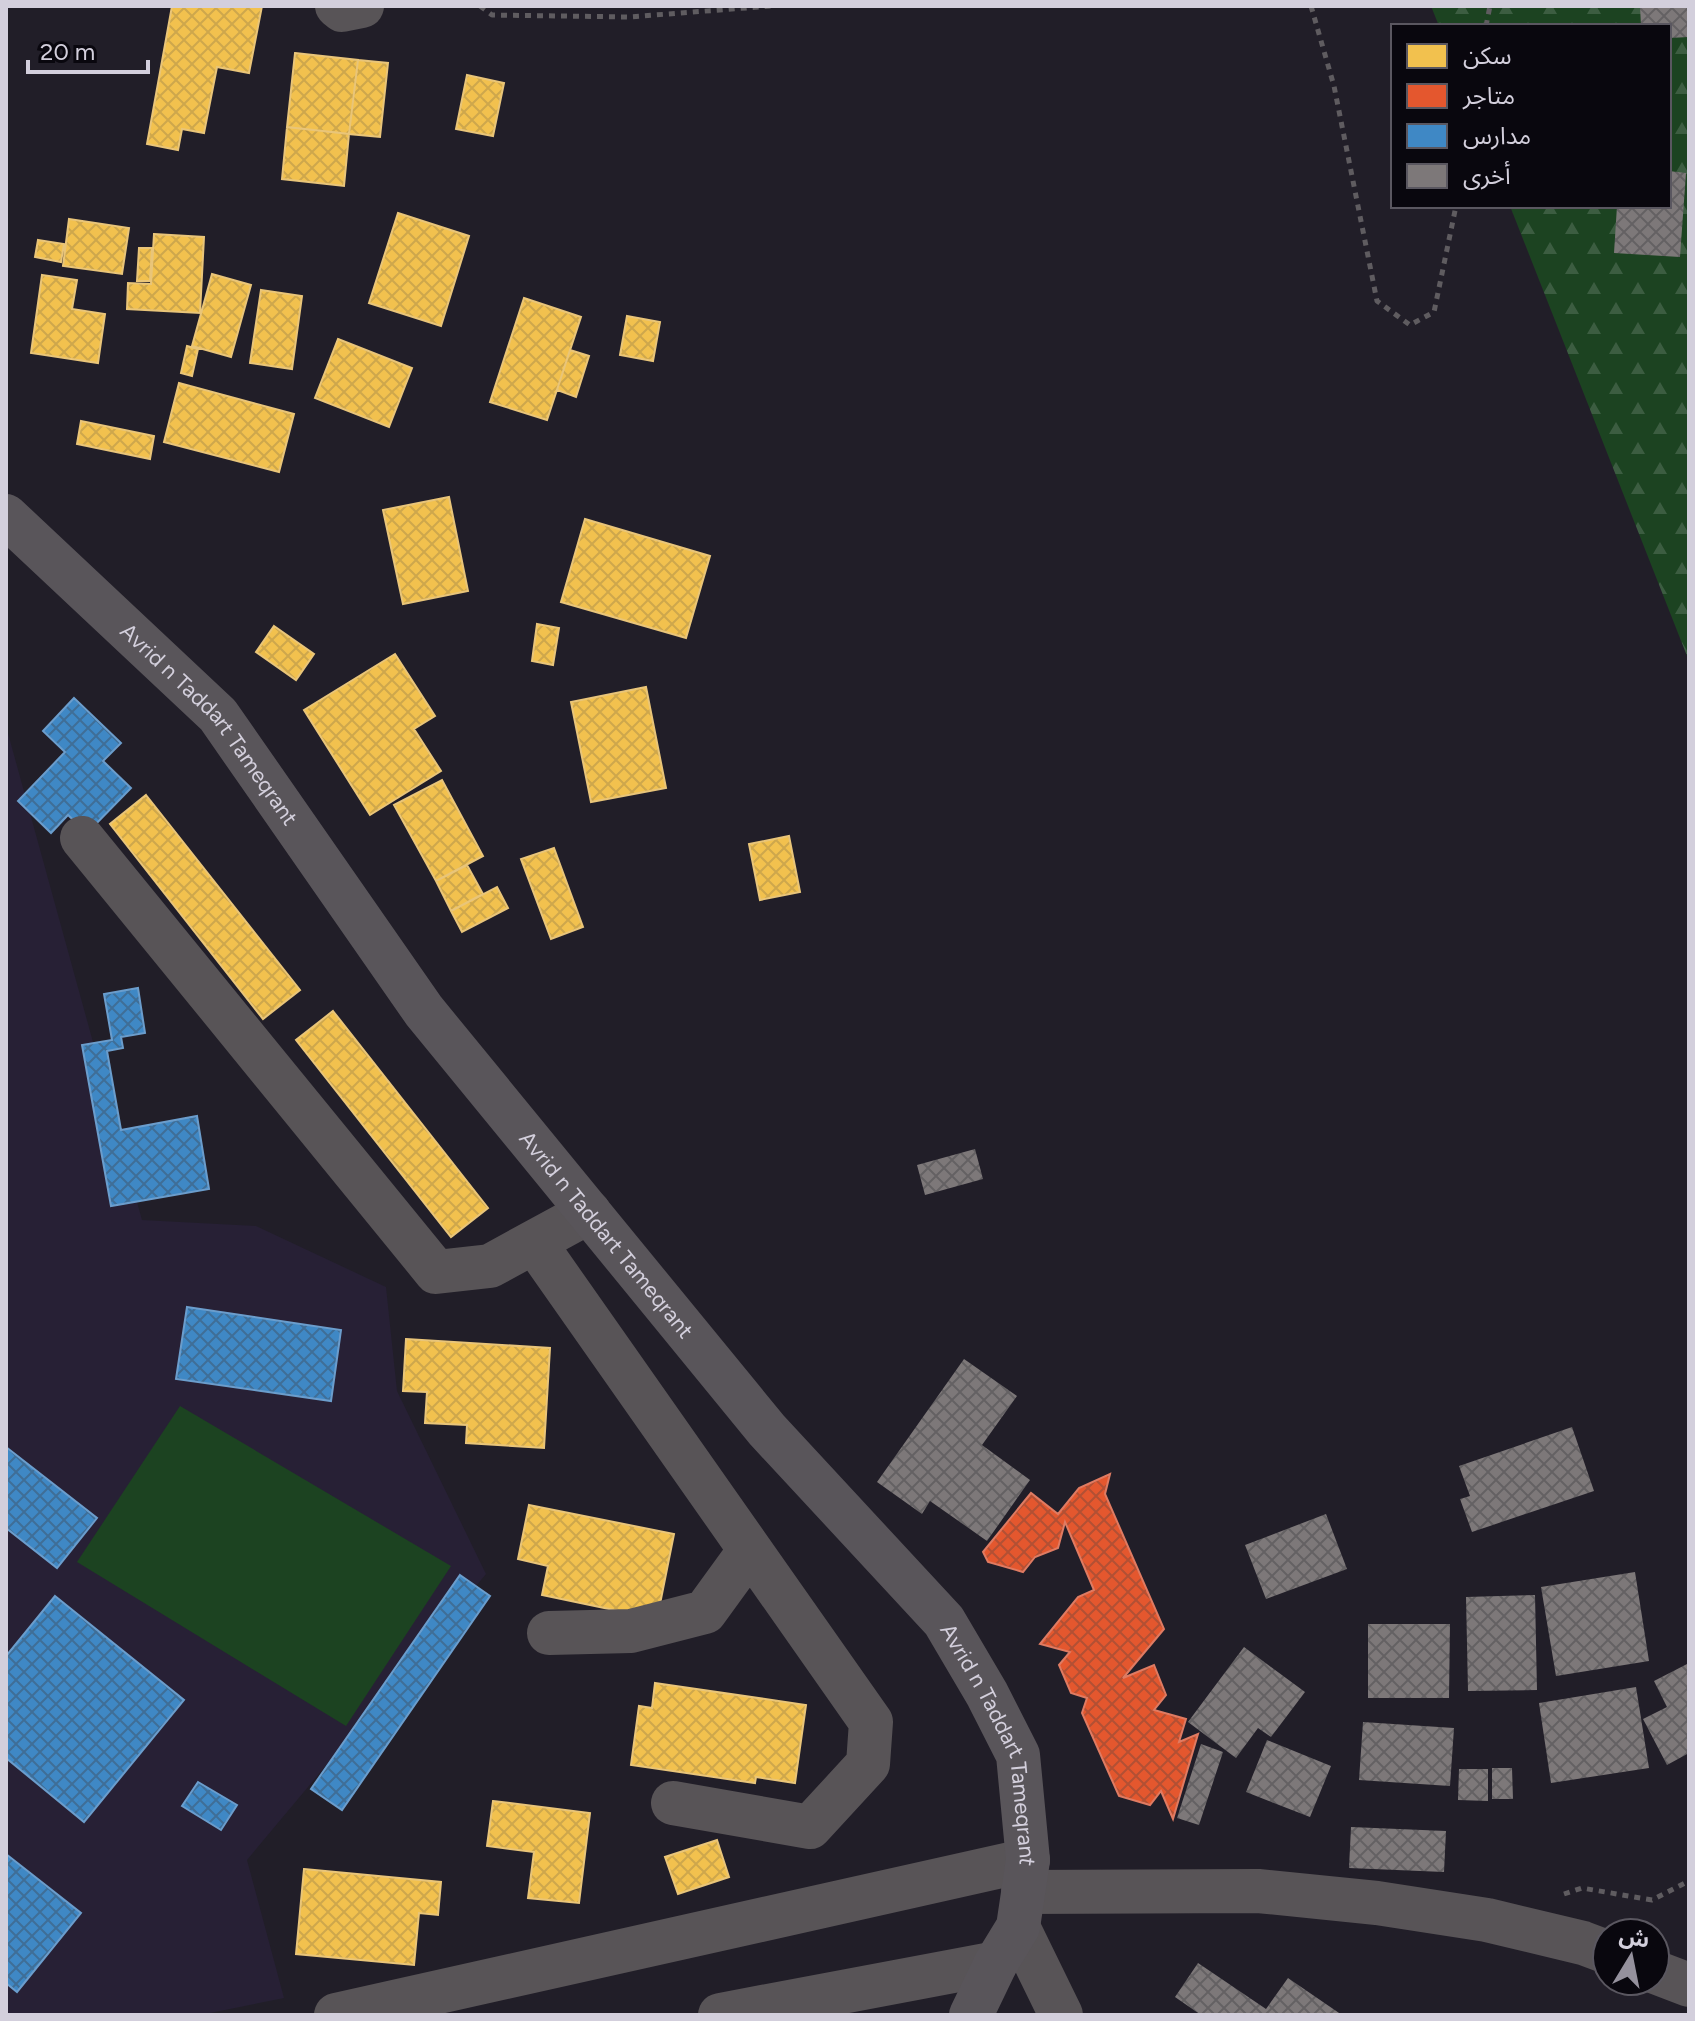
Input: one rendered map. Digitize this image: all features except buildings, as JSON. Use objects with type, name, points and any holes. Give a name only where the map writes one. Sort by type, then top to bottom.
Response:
[{"type":"main road","name":"Avrid n Taddart Tameqrant","points":[[6,516],[218,715],[424,1011],[767,1430],[944,1621],[1018,1755],[1016,1911]]},
{"type":"main road","points":[[971,2015],[1016,1911]]},
{"type":"street","points":[[337,6],[342,10],[362,6]]},
{"type":"street","points":[[82,838],[436,1272],[490,1266],[589,1212]]},
{"type":"street","points":[[534,1242],[871,1722],[868,1764],[810,1827],[673,1803]]},
{"type":"street","points":[[549,1633],[631,1631],[705,1612],[750,1550]]},
{"type":"street","points":[[336,2015],[394,2009],[1016,1911],[1258,1891],[1377,1903],[1487,1920],[1591,1946]]},
{"type":"street","points":[[720,2015],[1016,1911]]},
{"type":"street","points":[[1016,1911],[1061,2015]]},
{"type":"path","points":[[480,6],[492,15],[629,17],[771,6]]},
{"type":"path","points":[[1311,6],[1334,86],[1377,301],[1410,325],[1434,312],[1456,208]]},
{"type":"shaded area","points":[[6,726],[142,1220],[256,1226],[386,1287],[397,1391],[486,1574],[247,1860],[284,1998],[200,2015],[6,2015]]},
{"type":"green space","points":[[1431,6],[1689,6],[1689,661],[1511,208],[1671,208],[1671,24],[1438,24]]},
{"type":"green space","points":[[180,1406],[451,1566],[346,1726],[77,1562]]}]
